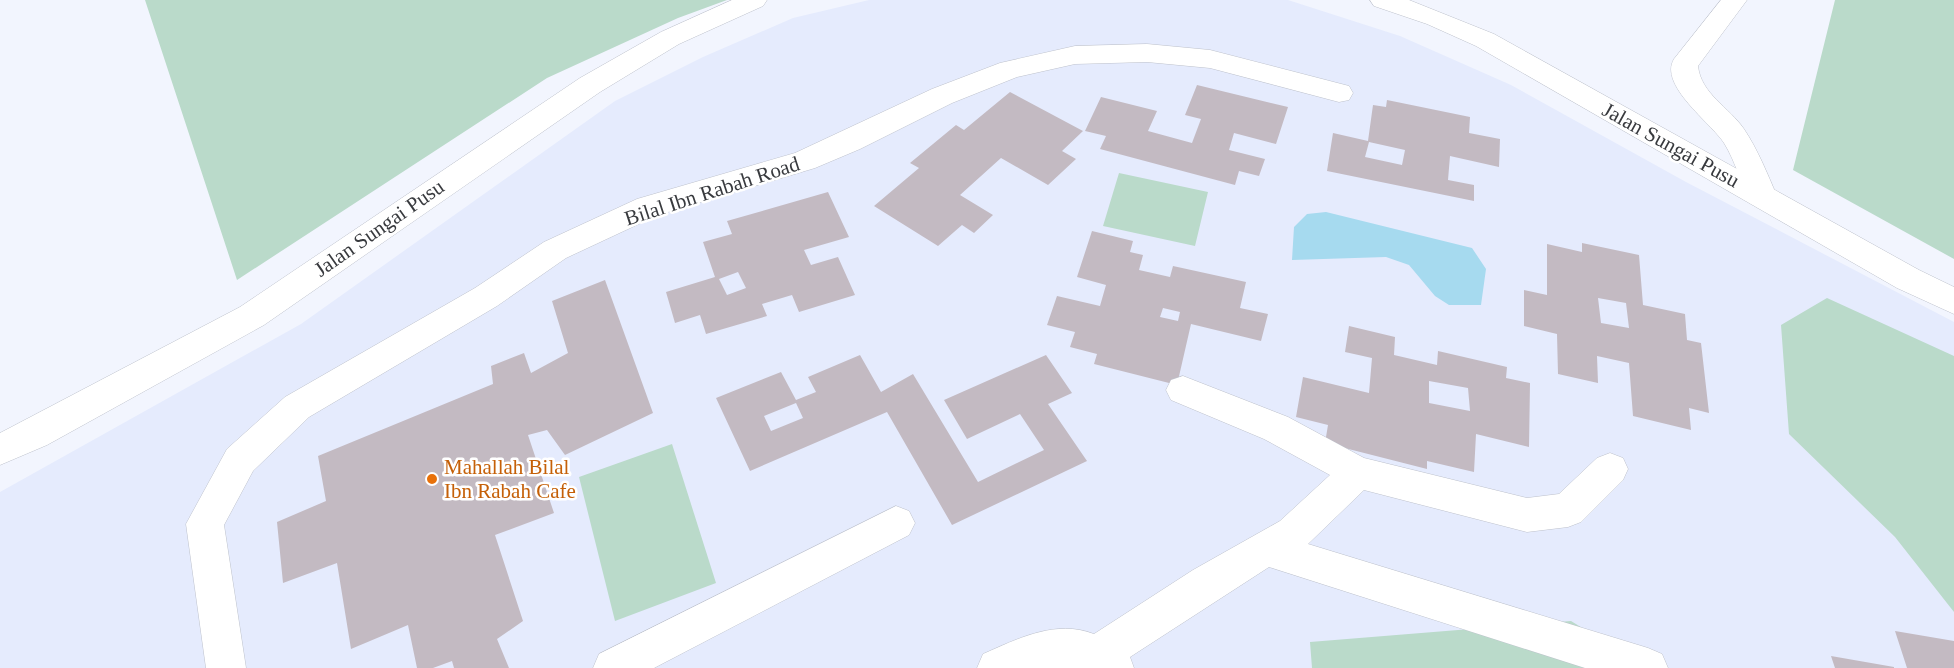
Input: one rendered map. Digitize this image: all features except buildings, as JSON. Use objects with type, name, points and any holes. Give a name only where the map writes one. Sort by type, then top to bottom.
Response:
[{"type":"street","name":"Jalan Sungai Pusu","points":[[0,449],[35,434],[252,316],[590,85],[670,38],[754,0]]},
{"type":"street","name":"Jalan Sungai Pusu","points":[[1383,0],[1436,18],[1485,40],[1908,279],[1954,301]]},
{"type":"street","points":[[1734,0],[1684,65],[1684,76],[1692,90],[1727,126],[1739,145],[1762,196]]},
{"type":"street","name":"Bilal Ibn Rabah Road","points":[[226,668],[205,524],[240,460],[297,407],[486,297],[555,250],[648,207],[806,161],[850,142],[942,96],[1010,69],[1075,55],[1147,52],[1210,60],[1339,93]]},
{"type":"street","points":[[1183,390],[1276,428],[1356,472],[1527,515],[1568,510],[1610,469]]},
{"type":"street","points":[[997,668],[1040,650],[1066,648],[1106,661],[1207,583],[1268,549],[1316,514],[1356,472]]},
{"type":"street","points":[[613,668],[896,523]]},
{"type":"street","points":[[1268,549],[1648,668]]},
{"type":"shaded area","points":[[869,0],[1288,0],[1400,36],[1511,85],[1686,182],[1954,322],[1954,668],[0,668],[0,492],[301,324],[615,101],[703,57],[793,18]]},
{"type":"green space","points":[[145,0],[727,0],[678,18],[547,78],[237,280]]},
{"type":"green space","points":[[1835,0],[1954,0],[1954,259],[1793,170]]},
{"type":"green space","points":[[1119,173],[1208,192],[1195,246],[1103,226]]},
{"type":"green space","points":[[1827,298],[1954,356],[1954,612],[1895,537],[1789,434],[1781,325]]},
{"type":"green space","points":[[672,444],[716,583],[615,621],[579,477]]},
{"type":"green space","points":[[1571,621],[1647,668],[1312,668],[1310,642]]},
{"type":"water","points":[[1326,212],[1472,248],[1486,269],[1481,305],[1449,305],[1435,296],[1409,265],[1386,257],[1292,260],[1294,227],[1307,214]]},
{"type":"place","name":"Mahallah Bilal Ibn Rabah Cafe","points":[[432,479]]}]
